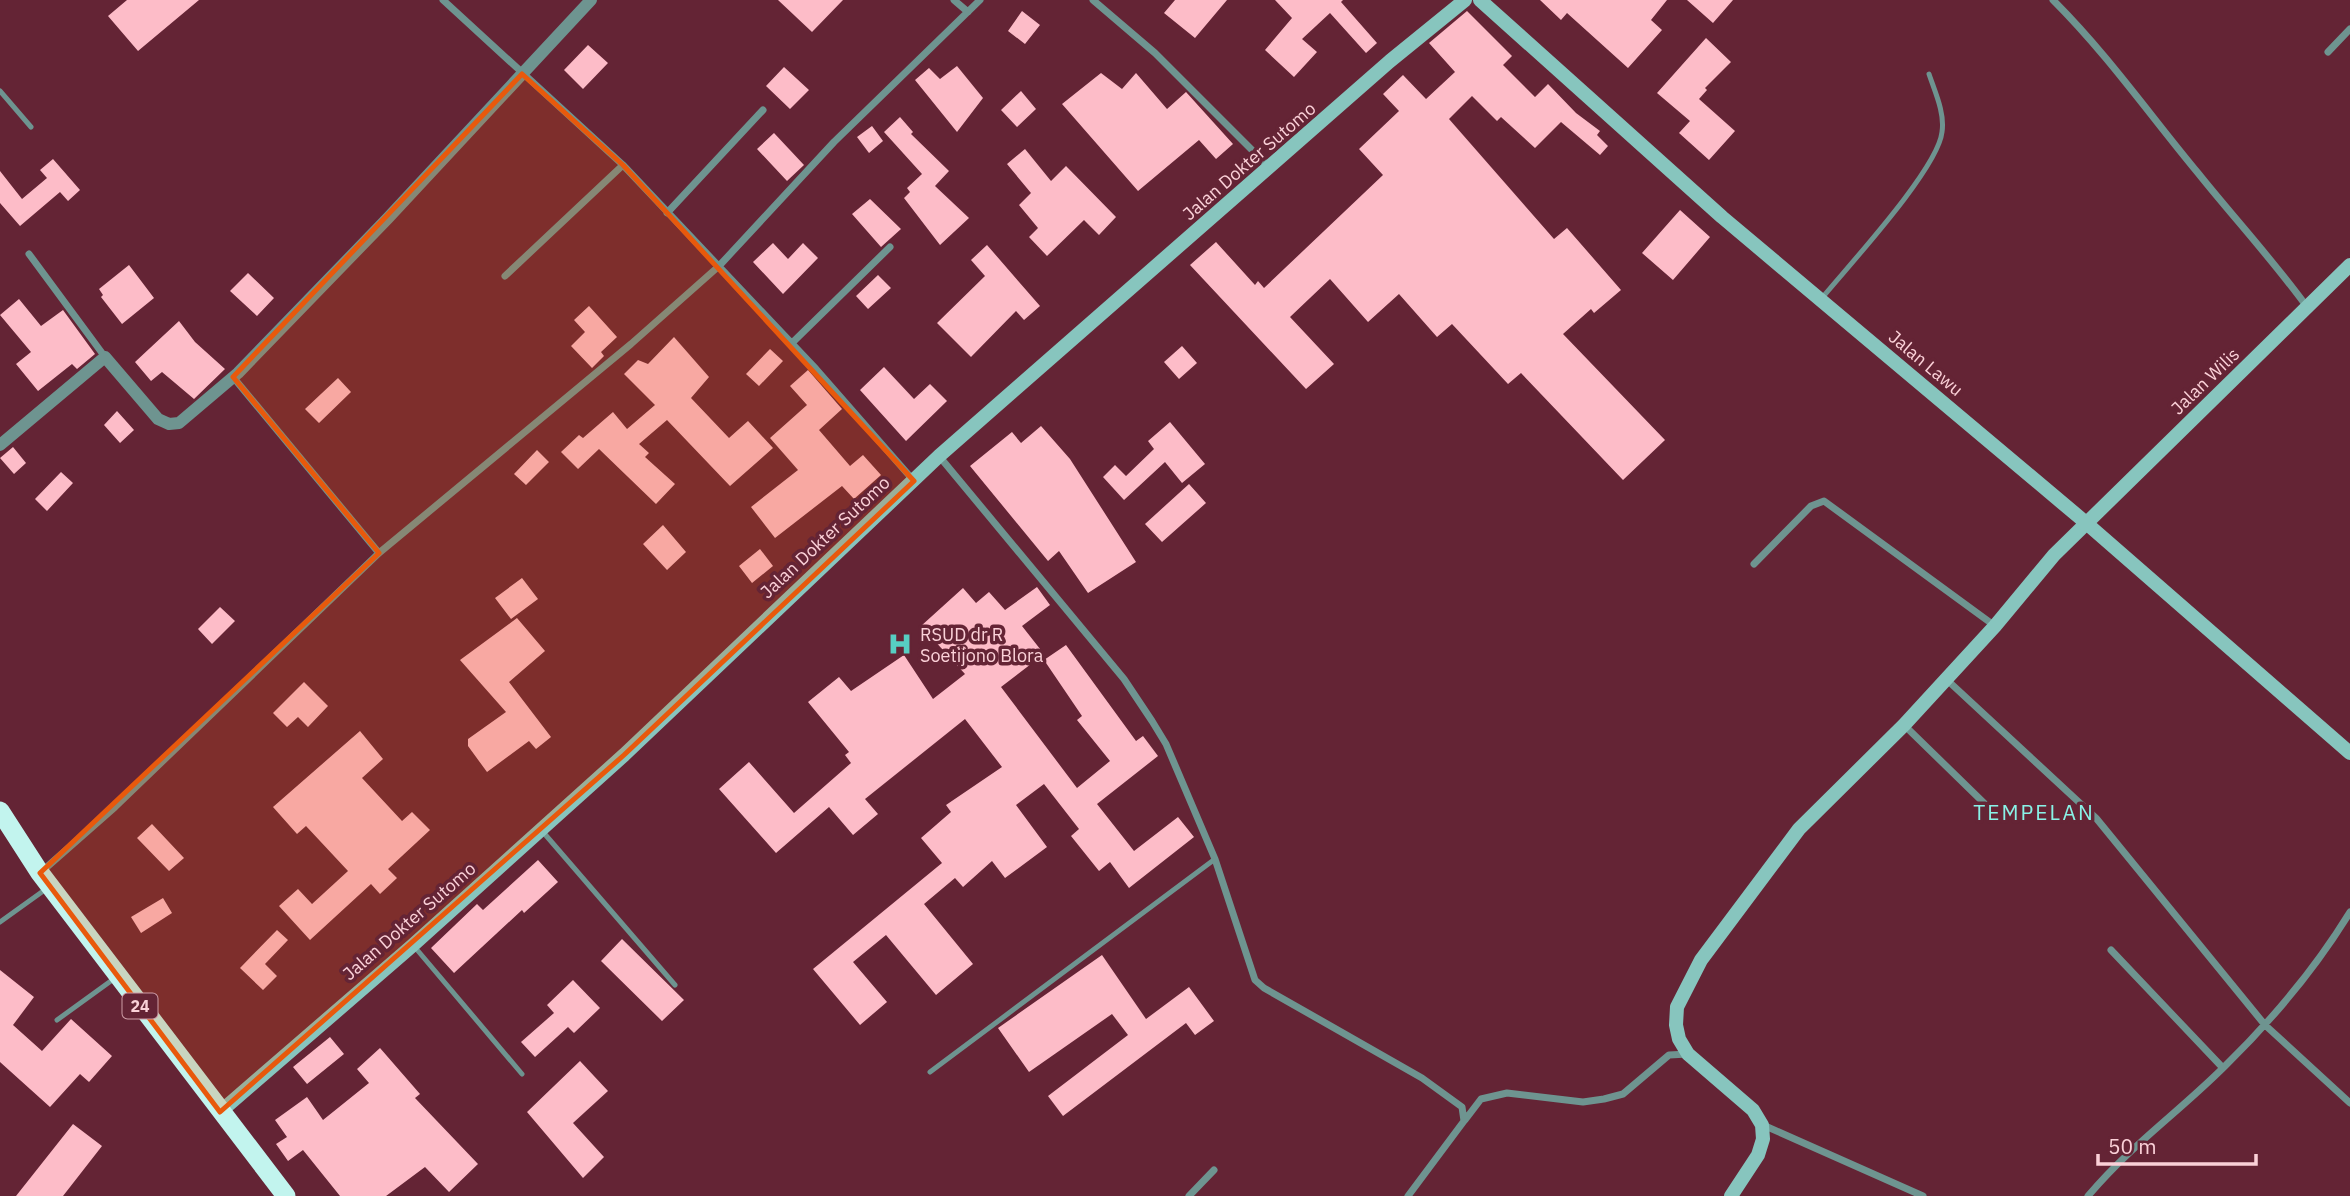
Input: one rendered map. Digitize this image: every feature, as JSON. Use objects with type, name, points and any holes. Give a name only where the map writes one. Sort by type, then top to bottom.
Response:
[{"type":"highway","name":"24","points":[[0,811],[46,879],[118,976],[286,1196]]},
{"type":"main road","name":"Jalan Dokter Sutomo","points":[[220,1112],[541,829],[939,456],[1390,61],[1465,0]]},
{"type":"main road","name":"Jalan Lawu","points":[[1480,0],[1722,217],[2085,522],[2350,753]]},
{"type":"main road","name":"Jalan Wilis","points":[[1688,1054],[1676,1025],[1677,1007],[1700,960],[1799,829],[1947,679],[2053,555],[2085,522],[2350,265]]},
{"type":"main road","points":[[1688,1054],[1753,1110],[1762,1125],[1763,1139],[1758,1155],[1731,1196]]},
{"type":"street","points":[[443,0],[623,165],[792,343],[914,481]]},
{"type":"street","points":[[29,254],[105,357],[158,419],[169,424],[179,424],[233,377],[388,218],[591,0]]},
{"type":"street","points":[[954,0],[968,12]]},
{"type":"street","points":[[46,879],[116,807],[379,553],[631,344],[719,266],[834,142],[980,0]]},
{"type":"street","points":[[1093,0],[1154,53],[1271,168]]},
{"type":"street","points":[[2053,0],[2083,30],[2143,100],[2195,170],[2283,273],[2307,307]]},
{"type":"street","points":[[2328,52],[2350,29]]},
{"type":"street","points":[[667,213],[763,110]]},
{"type":"street","points":[[505,276],[623,165]]},
{"type":"street","points":[[792,343],[890,247]]},
{"type":"street","points":[[0,445],[105,357]]},
{"type":"street","points":[[233,377],[379,553]]},
{"type":"street","points":[[939,456],[1124,680],[1166,744],[1215,859],[1255,979],[1264,988],[1454,1098],[1462,1107],[1464,1121]]},
{"type":"street","points":[[1754,564],[1811,506],[1824,501],[1994,626]]},
{"type":"street","points":[[1947,679],[2096,818],[2265,1025],[2350,1103]]},
{"type":"street","points":[[1904,725],[1984,803]]},
{"type":"street","points":[[2088,1196],[2124,1155],[2223,1068],[2265,1025],[2320,959],[2350,912]]},
{"type":"street","points":[[2111,950],[2223,1068]]},
{"type":"street","points":[[1408,1196],[1481,1099],[1507,1093],[1583,1102],[1623,1094],[1669,1055],[1688,1054]]},
{"type":"street","points":[[1762,1125],[1923,1196]]},
{"type":"street","points":[[1189,1196],[1214,1170]]},
{"type":"lane","points":[[1821,299],[1912,189],[1941,138],[1942,120],[1929,74]]},
{"type":"lane","points":[[0,91],[31,127]]},
{"type":"lane","points":[[541,829],[675,985]]},
{"type":"lane","points":[[930,1072],[1215,859]]},
{"type":"lane","points":[[0,922],[46,879]]},
{"type":"lane","points":[[413,944],[522,1073]]},
{"type":"lane","points":[[58,1020],[118,976]]},
{"type":"highlighted area","points":[[522,74],[623,165],[914,481],[624,755],[220,1112],[40,873],[379,553],[233,377]]},
{"type":"building","points":[[127,0],[199,0],[138,51],[108,16]]},
{"type":"building","points":[[778,0],[843,0],[812,32]]},
{"type":"building","points":[[1175,0],[1227,0],[1195,38],[1164,13]]},
{"type":"building","points":[[1275,0],[1343,0],[1341,2],[1377,43],[1366,53],[1330,13],[1302,39],[1317,52],[1294,77],[1265,50],[1292,18]]},
{"type":"building","points":[[1540,0],[1667,0],[1651,20],[1662,30],[1628,68],[1567,13],[1561,20]]},
{"type":"building","points":[[1687,0],[1733,0],[1713,23]]},
{"type":"building","points":[[1022,11],[1040,25],[1025,44],[1008,31]]},
{"type":"building","points":[[1467,11],[1512,56],[1503,65],[1535,97],[1548,84],[1576,113],[1600,131],[1597,135],[1608,146],[1600,155],[1561,122],[1535,148],[1501,117],[1497,121],[1472,96],[1449,119],[1554,239],[1567,228],[1621,290],[1594,313],[1591,309],[1563,334],[1665,440],[1623,480],[1521,373],[1508,384],[1452,324],[1437,337],[1399,294],[1368,322],[1330,279],[1290,317],[1334,364],[1306,389],[1190,265],[1216,242],[1255,285],[1258,281],[1264,288],[1383,175],[1359,149],[1399,111],[1383,94],[1403,75],[1426,99],[1455,72],[1429,43]]},
{"type":"building","points":[[1706,38],[1731,62],[1705,88],[1707,90],[1699,99],[1735,131],[1709,160],[1679,133],[1690,121],[1657,93]]},
{"type":"building","points":[[588,45],[608,63],[583,89],[564,70]]},
{"type":"building","points":[[957,66],[983,98],[957,132],[915,80],[929,68],[940,79]]},
{"type":"building","points":[[784,67],[809,90],[790,109],[766,86]]},
{"type":"building","points":[[1101,73],[1122,89],[1136,73],[1167,109],[1186,92],[1233,144],[1216,159],[1199,140],[1138,191],[1062,104]]},
{"type":"building","points":[[1021,91],[1036,109],[1017,127],[1001,110]]},
{"type":"building","points":[[900,117],[913,132],[911,134],[949,171],[935,186],[969,218],[940,245],[904,198],[910,192],[907,188],[922,174],[884,132]]},
{"type":"building","points":[[872,126],[883,141],[869,153],[857,137]]},
{"type":"building","points":[[774,133],[804,165],[787,181],[757,149]]},
{"type":"building","points":[[1025,149],[1051,181],[1066,166],[1116,217],[1099,235],[1084,220],[1047,256],[1029,237],[1038,228],[1019,205],[1031,193],[1007,164]]},
{"type":"building","points":[[53,159],[80,190],[68,201],[60,192],[20,226],[0,203],[0,171],[22,199],[47,178],[40,170]]},
{"type":"building","points":[[870,199],[901,229],[881,247],[852,214]]},
{"type":"building","points":[[1680,210],[1710,237],[1673,280],[1642,253]]},
{"type":"building","points":[[773,243],[788,259],[803,243],[818,258],[783,294],[753,262]]},
{"type":"building","points":[[987,245],[1040,306],[1024,320],[1016,311],[971,357],[937,323],[985,276],[971,260]]},
{"type":"building","points":[[129,265],[154,298],[122,324],[101,297],[103,295],[99,289]]},
{"type":"building","points":[[248,273],[274,298],[257,316],[230,291]]},
{"type":"building","points":[[878,275],[891,288],[868,309],[856,296]]},
{"type":"building","points":[[19,299],[41,326],[63,310],[95,354],[77,369],[72,364],[38,391],[16,364],[31,352],[0,315]]},
{"type":"building","points":[[589,306],[617,337],[601,352],[604,356],[592,368],[571,346],[585,332],[574,320]]},
{"type":"building","points":[[179,321],[195,342],[225,369],[194,399],[162,372],[151,381],[135,362]]},
{"type":"building","points":[[674,337],[709,377],[691,398],[729,438],[748,421],[773,448],[730,486],[667,420],[639,444],[649,453],[645,457],[675,484],[656,504],[599,449],[578,469],[561,452],[579,435],[583,438],[613,412],[627,429],[655,405],[624,374],[638,360],[648,364]]},
{"type":"building","points":[[1182,346],[1197,363],[1179,379],[1164,362]]},
{"type":"building","points":[[770,349],[783,361],[759,386],[746,374]]},
{"type":"building","points":[[884,367],[914,399],[930,384],[947,401],[906,441],[860,390]]},
{"type":"building","points":[[808,370],[842,409],[819,430],[850,466],[863,455],[881,475],[854,499],[842,486],[775,538],[751,507],[798,470],[770,438],[807,405],[790,386]]},
{"type":"building","points":[[338,378],[351,392],[319,423],[305,409]]},
{"type":"building","points":[[117,411],[134,430],[120,443],[104,425]]},
{"type":"building","points":[[1170,422],[1205,464],[1182,483],[1165,462],[1124,500],[1103,477],[1115,465],[1126,476],[1154,449],[1148,441]]},
{"type":"building","points":[[1041,426],[1070,459],[1136,562],[1088,593],[1059,551],[1048,561],[970,466],[1012,432],[1021,443]]},
{"type":"building","points":[[13,447],[26,463],[14,474],[0,458]]},
{"type":"building","points":[[537,450],[549,462],[526,485],[514,474]]},
{"type":"building","points":[[61,472],[73,483],[47,511],[35,499]]},
{"type":"building","points":[[1189,484],[1206,503],[1162,542],[1145,524]]},
{"type":"building","points":[[663,525],[686,552],[667,570],[643,544]]},
{"type":"building","points":[[760,549],[773,566],[752,583],[739,566]]},
{"type":"building","points":[[522,578],[538,599],[511,619],[495,598]]},
{"type":"building","points":[[1037,587],[1050,605],[1022,626],[1044,654],[1001,687],[1077,788],[1110,761],[1077,720],[1082,716],[1044,660],[1066,645],[1136,741],[1143,736],[1158,756],[1097,804],[1134,851],[1178,817],[1194,837],[1129,888],[1110,862],[1099,871],[1071,836],[1079,829],[1044,784],[1016,805],[1047,847],[1005,878],[992,861],[963,887],[955,878],[924,904],[973,964],[936,995],[886,935],[853,962],[887,1002],[860,1025],[813,969],[942,863],[921,838],[951,812],[946,805],[1002,767],[965,719],[865,799],[878,814],[853,835],[829,807],[776,853],[719,789],[749,762],[794,813],[851,763],[845,755],[849,752],[808,702],[839,677],[851,691],[904,655],[933,699],[965,674],[921,626],[963,588],[976,603],[989,592],[1005,610]]},
{"type":"building","points":[[220,607],[235,621],[212,644],[198,629]]},
{"type":"building","points":[[517,618],[545,651],[509,682],[551,737],[536,749],[529,741],[487,772],[468,746],[468,739],[506,712],[460,660]]},
{"type":"building","points":[[304,682],[328,706],[308,727],[298,717],[287,727],[273,713]]},
{"type":"building","points":[[360,731],[383,759],[362,778],[402,821],[412,812],[430,830],[388,869],[397,878],[380,894],[371,884],[310,940],[279,906],[298,889],[312,904],[348,871],[306,826],[297,834],[273,807]]},
{"type":"building","points":[[152,824],[184,858],[169,871],[137,838]]},
{"type":"building","points":[[538,860],[558,882],[524,913],[522,910],[454,973],[431,948],[477,904],[483,910]]},
{"type":"building","points":[[163,898],[172,913],[141,933],[131,917]]},
{"type":"building","points":[[277,930],[288,940],[265,964],[277,976],[263,990],[240,968]]},
{"type":"building","points":[[622,939],[684,1000],[662,1021],[601,961]]},
{"type":"building","points":[[1102,955],[1146,1019],[1189,987],[1214,1021],[1195,1035],[1186,1023],[1063,1116],[1048,1096],[1128,1035],[1112,1014],[1029,1072],[998,1028]]},
{"type":"building","points":[[0,970],[34,997],[13,1025],[42,1051],[71,1019],[112,1056],[89,1082],[80,1074],[50,1107],[0,1062]]},
{"type":"building","points":[[573,980],[600,1008],[574,1033],[568,1027],[535,1057],[521,1042],[554,1013],[547,1005]]},
{"type":"building","points":[[330,1037],[344,1054],[307,1084],[293,1067]]},
{"type":"building","points":[[380,1048],[420,1094],[415,1098],[478,1164],[449,1192],[425,1167],[386,1196],[340,1196],[303,1150],[288,1161],[276,1144],[287,1137],[275,1120],[307,1097],[323,1120],[369,1083],[357,1069]]},
{"type":"building","points":[[580,1061],[608,1091],[573,1123],[604,1157],[583,1178],[527,1112]]},
{"type":"building","points":[[73,1124],[102,1146],[63,1196],[16,1196]]},
{"type":"place","name":"RSUD dr R Soetijono Blora","points":[[900,644]]},
{"type":"district","name":"TEMPELAN","points":[[2034,812]]}]
